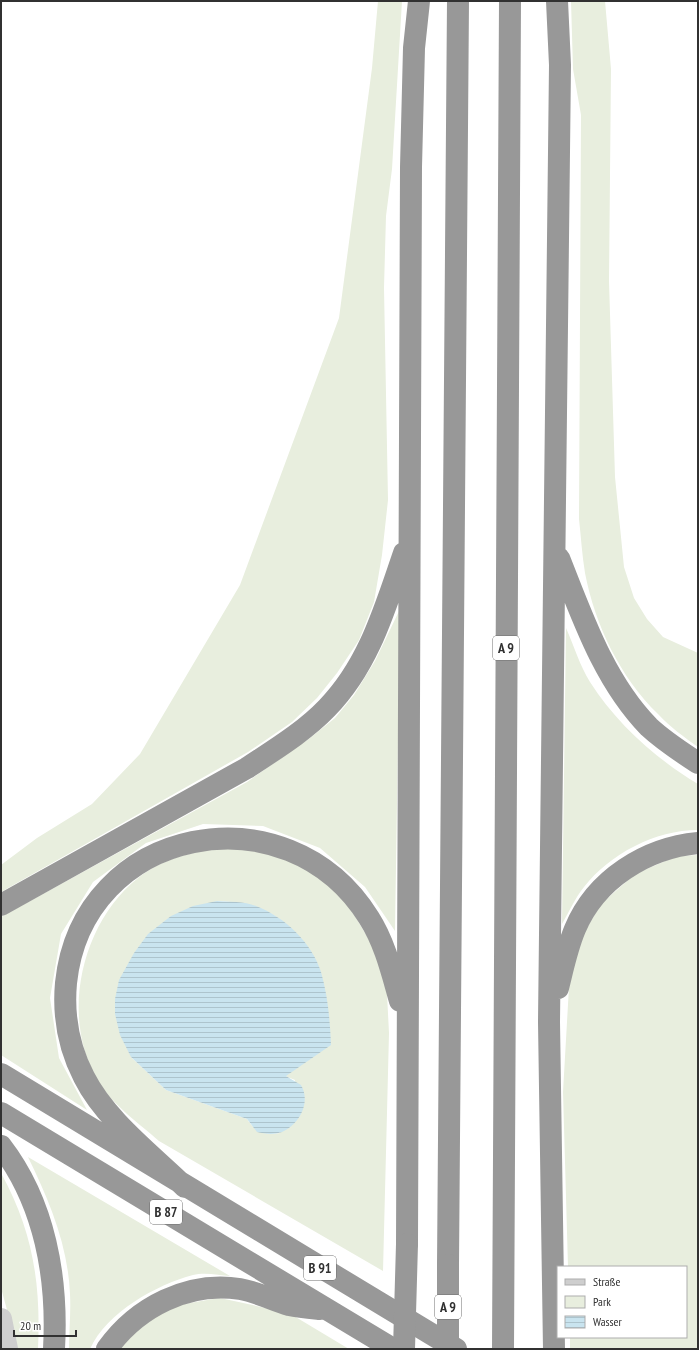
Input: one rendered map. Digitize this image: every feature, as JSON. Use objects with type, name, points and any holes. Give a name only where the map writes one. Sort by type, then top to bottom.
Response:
[{"type":"highway","points":[[404,1349],[407,1244],[411,167],[414,48],[419,1]]},
{"type":"highway","name":"A 9","points":[[448,1349],[458,1]]},
{"type":"highway","name":"A 9","points":[[503,1349],[510,1]]},
{"type":"highway","points":[[554,1349],[555,1321],[549,1022],[560,65],[557,1]]},
{"type":"highway","points":[[1,905],[246,768],[283,745],[327,708],[345,686],[364,657],[377,630],[409,537]]},
{"type":"highway","points":[[555,548],[583,617],[616,684],[649,727],[676,749],[698,763]]},
{"type":"highway","points":[[185,1187],[114,1118],[96,1097],[84,1078],[76,1059],[69,1038],[65,1017],[67,974],[72,952],[79,932],[102,896],[117,880],[133,868],[151,857],[172,848],[194,841],[217,838],[262,841],[284,847],[311,860],[341,883],[357,900],[370,918],[380,938],[394,977],[407,1029]]},
{"type":"highway","points":[[549,1022],[567,951],[575,928],[585,910],[598,894],[612,879],[646,857],[665,849],[698,843]]},
{"type":"highway","name":"B 91","points":[[1,1074],[185,1187],[456,1349]]},
{"type":"highway","name":"B 87","points":[[1,1114],[393,1349]]},
{"type":"highway","points":[[1,1146],[23,1182],[33,1203],[43,1231],[50,1260],[54,1293],[54,1349]]},
{"type":"highway","points":[[107,1349],[121,1332],[151,1307],[185,1293],[203,1289],[221,1288],[240,1290],[265,1295],[289,1305],[331,1311]]},
{"type":"street","points":[[1,1319],[7,1349]]},
{"type":"green space","points":[[378,1],[402,1],[392,169],[386,216],[384,288],[388,500],[382,555],[374,602],[359,640],[337,673],[317,698],[292,722],[248,752],[1,892],[1,865],[37,838],[92,804],[140,754],[240,585],[339,318],[372,68]]},
{"type":"green space","points":[[571,1],[605,1],[611,69],[609,281],[615,477],[624,567],[634,598],[647,619],[663,637],[698,653],[698,747],[672,728],[644,699],[632,684],[602,631],[589,592],[585,573],[579,519],[581,115],[573,69]]},
{"type":"green space","points":[[400,609],[395,931],[365,887],[320,848],[263,826],[203,824],[146,843],[93,882],[61,934],[50,998],[59,1058],[87,1110],[1,1055],[1,917],[247,782],[310,738],[335,718],[354,695],[375,661]]},
{"type":"green space","points":[[566,628],[586,676],[612,712],[652,752],[698,784],[698,830],[666,834],[650,839],[620,854],[595,875],[584,887],[562,924]]},
{"type":"green space","points":[[235,847],[273,854],[308,869],[343,896],[378,955],[387,994],[389,1033],[383,1271],[159,1141],[112,1100],[100,1084],[87,1059],[80,1032],[79,1003],[82,975],[90,947],[102,921],[118,897],[138,878],[160,864],[196,852]],"holes":[[[217,901],[248,905],[272,914],[292,930],[312,953],[285,1076],[295,1080],[280,1133],[261,1132],[257,1130],[247,1119],[166,1090],[131,1057]]]},
{"type":"green space","points":[[698,855],[698,1349],[570,1349],[570,1338],[687,1338],[687,1266],[568,1266],[563,1092],[569,987],[578,943],[601,904],[635,874],[677,856]]},
{"type":"green space","points":[[28,1157],[230,1276],[197,1274],[164,1286],[149,1293],[120,1312],[108,1323],[90,1349],[69,1349],[70,1294],[66,1258],[50,1206]]},
{"type":"green space","points":[[1,1173],[21,1216],[33,1258],[38,1302],[38,1349],[14,1349],[9,1317],[1,1288]]},
{"type":"green space","points":[[220,1298],[289,1313],[349,1349],[120,1349],[140,1329],[163,1312],[180,1305]]},
{"type":"water","points":[[217,901],[242,902],[251,904],[277,917],[296,932],[304,941],[317,961],[321,972],[328,1008],[331,1045],[286,1076],[301,1085],[305,1098],[299,1118],[294,1124],[279,1133],[270,1134],[257,1132],[247,1119],[166,1090],[131,1057],[120,1035],[115,1014],[115,999],[119,980],[134,953],[148,934],[171,916],[193,906]]}]
